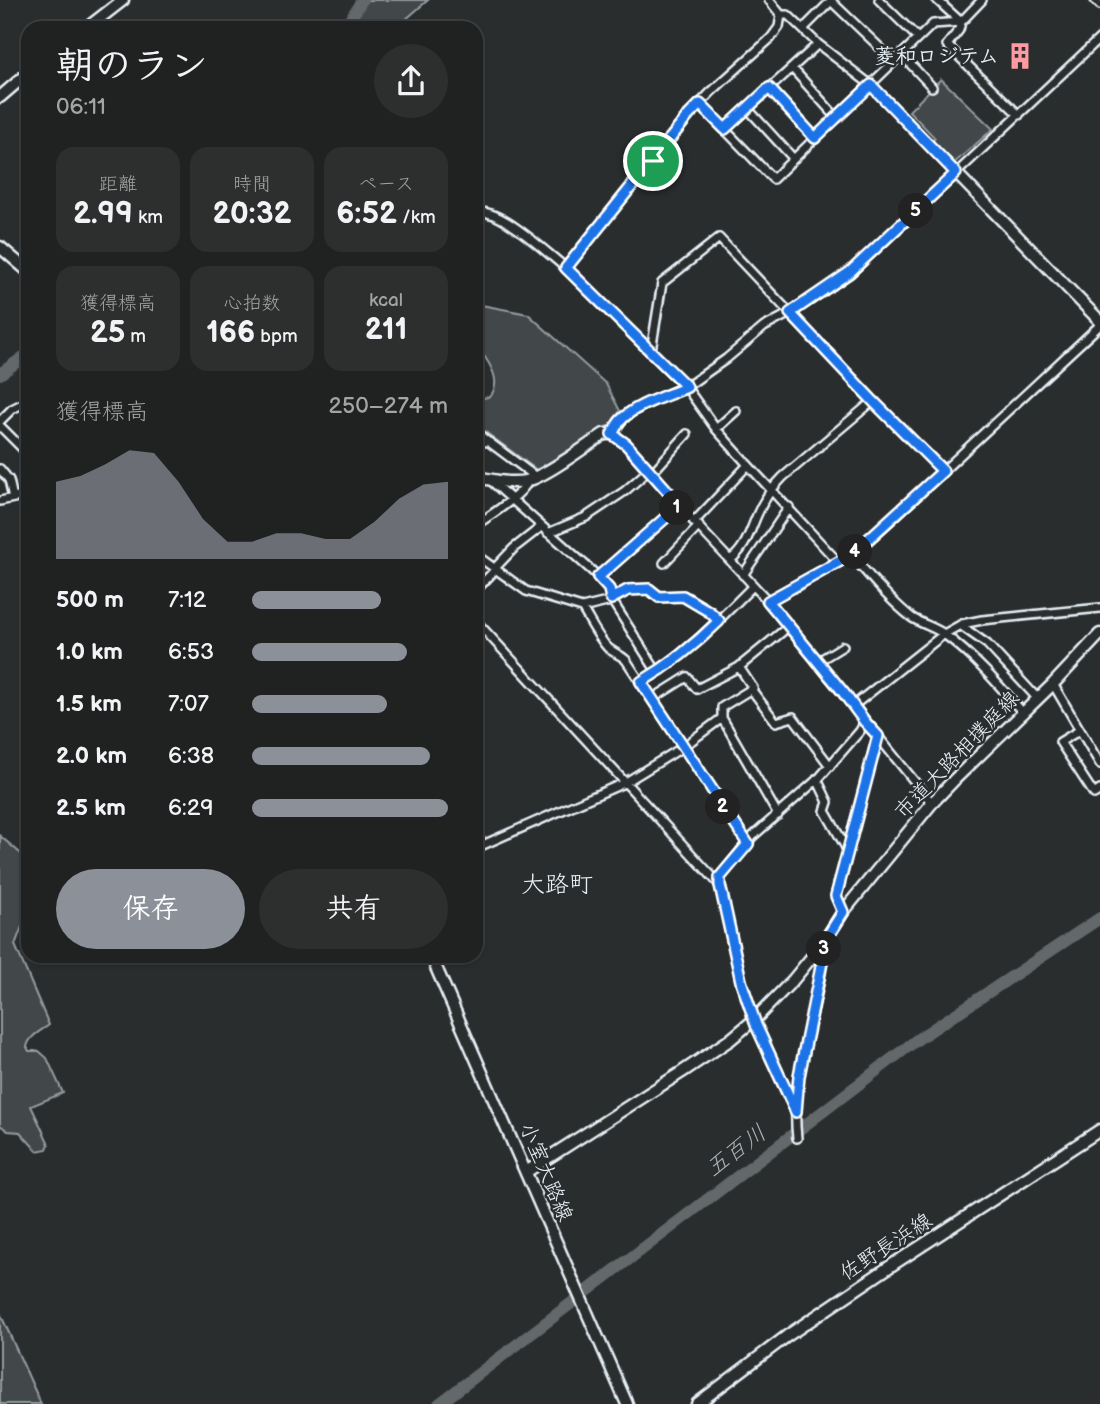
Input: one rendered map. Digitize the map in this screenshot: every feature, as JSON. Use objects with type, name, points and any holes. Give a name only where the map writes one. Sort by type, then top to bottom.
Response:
[{"type":"street","points":[[96,21],[123,0]]},
{"type":"street","points":[[566,268],[689,115],[779,27],[781,15],[769,0]]},
{"type":"street","points":[[892,0],[882,3],[918,38]]},
{"type":"street","points":[[937,0],[961,22]]},
{"type":"street","points":[[982,0],[961,22],[959,30],[947,45],[1019,115]]},
{"type":"street","points":[[1095,0],[1100,5]]},
{"type":"street","points":[[803,29],[831,1],[894,61]]},
{"type":"street","points":[[768,601],[851,555],[1100,323],[871,85],[818,44],[788,15],[781,15]]},
{"type":"street","points":[[700,104],[773,179],[933,24],[961,22]]},
{"type":"street","points":[[612,434],[621,420],[631,412],[687,387],[764,327],[790,313],[850,272],[1100,38]]},
{"type":"street","points":[[725,129],[818,44]]},
{"type":"street","points":[[901,54],[932,87]]},
{"type":"street","points":[[792,68],[837,118]]},
{"type":"street","points":[[0,97],[21,80]]},
{"type":"street","points":[[769,88],[815,138]]},
{"type":"street","points":[[748,109],[793,158]]},
{"type":"street","points":[[483,212],[489,212],[522,232],[566,268],[651,351],[687,387],[716,429],[838,562]]},
{"type":"street","points":[[651,351],[662,283],[719,239],[943,471]]},
{"type":"street","points":[[0,247],[21,265]]},
{"type":"street","points":[[730,560],[747,540],[771,488],[873,401]]},
{"type":"street","points":[[0,421],[12,409],[21,405]]},
{"type":"street","points":[[716,429],[736,411]]},
{"type":"street","points":[[0,426],[21,447]]},
{"type":"street","points":[[483,479],[511,482],[532,479],[604,435],[612,434],[626,444],[768,601],[932,803]]},
{"type":"street","points":[[548,533],[586,517],[625,491],[650,472],[687,435]]},
{"type":"street","points":[[483,437],[532,479]]},
{"type":"street","points":[[483,442],[489,442]]},
{"type":"street","points":[[664,563],[748,465]]},
{"type":"street","points":[[0,469],[9,480],[13,498]]},
{"type":"street","points":[[483,520],[532,479]]},
{"type":"street","points":[[489,480],[609,589],[611,599],[657,672]]},
{"type":"street","points":[[0,500],[21,496]]},
{"type":"street","points":[[598,577],[680,505]]},
{"type":"street","points":[[743,575],[789,507]]},
{"type":"street","points":[[483,582],[514,548],[541,527]]},
{"type":"street","points":[[851,555],[913,619],[944,634],[1003,690],[1024,714]]},
{"type":"street","points":[[483,560],[526,590],[582,608],[607,602],[628,590],[649,589],[659,597],[683,596],[710,612],[719,621]]},
{"type":"street","points":[[641,682],[670,664],[703,637],[753,586]]},
{"type":"street","points":[[582,608],[607,647],[626,660],[748,844]]},
{"type":"street","points":[[853,706],[944,634],[960,625],[982,620],[1100,608]]},
{"type":"street","points":[[960,625],[987,644],[1038,699]]},
{"type":"street","points":[[652,699],[687,677],[697,689],[739,667],[788,627]]},
{"type":"street","points":[[483,629],[720,885]]},
{"type":"street","name":"市道大路相撲庭線","points":[[526,1172],[682,1072],[755,1019],[793,980],[824,942],[843,912],[932,803],[1024,714],[1100,634]]},
{"type":"street","points":[[817,662],[844,646]]},
{"type":"street","points":[[739,667],[753,688],[751,689],[776,722],[793,717],[830,766]]},
{"type":"street","points":[[1053,684],[1100,764]]},
{"type":"street","points":[[751,689],[722,707],[722,718],[778,814]]},
{"type":"street","points":[[483,845],[626,782],[683,747],[722,718]]},
{"type":"street","points":[[796,1112],[756,1025],[741,981],[720,877],[752,838],[830,766],[860,732],[865,722]]},
{"type":"street","points":[[1080,730],[1060,741],[1094,794],[1100,790]]},
{"type":"street","points":[[843,912],[836,896],[878,736]]},
{"type":"street","points":[[817,779],[828,802],[825,811],[848,852]]},
{"type":"street","points":[[797,1138],[799,1076],[824,942]]},
{"type":"street","name":"小室大路線","points":[[434,963],[626,1404]]},
{"type":"street","name":"佐野長浜線","points":[[697,1404],[787,1336],[1100,1130]]},
{"type":"shaded area","points":[[367,0],[428,0],[404,21],[345,21],[348,15]]},
{"type":"shaded area","points":[[941,79],[993,129],[952,165],[929,145],[935,138],[909,111]]},
{"type":"shaded area","points":[[483,305],[528,314],[606,384],[620,411],[611,424],[537,470],[483,430],[483,398],[491,396],[495,388],[494,375],[483,354]]},
{"type":"shaded area","points":[[0,836],[21,854],[21,929],[15,945],[49,1025],[33,1037],[27,1047],[29,1051],[39,1051],[47,1058],[63,1093],[31,1106],[49,1144],[47,1149],[37,1151],[20,1132],[8,1131],[0,1125]]},
{"type":"shaded area","points":[[0,1313],[41,1404],[0,1404]]},
{"type":"waterway","points":[[349,21],[362,0]]},
{"type":"waterway","points":[[0,374],[21,359]]},
{"type":"waterway","name":"五百川","points":[[439,1404],[918,1039],[1100,918]]},
{"type":"place","name":"菱和ロジテム","points":[[1020,56]]},
{"type":"district","name":"大路町","points":[[557,884]]},
{"type":"route","points":[[871,85],[956,173],[850,272],[790,313],[943,471],[851,555],[768,601],[878,736],[836,896],[843,912],[824,942],[799,1076],[796,1112],[756,1025],[741,981],[720,885],[720,877],[748,844],[641,682],[670,664],[719,621],[696,602],[683,596],[659,597],[649,589],[628,590],[611,599],[609,589],[598,577],[680,505],[626,444],[612,434],[621,420],[631,412],[687,387],[566,268],[653,161],[700,104],[725,129],[769,88],[815,138],[871,85]]}]
